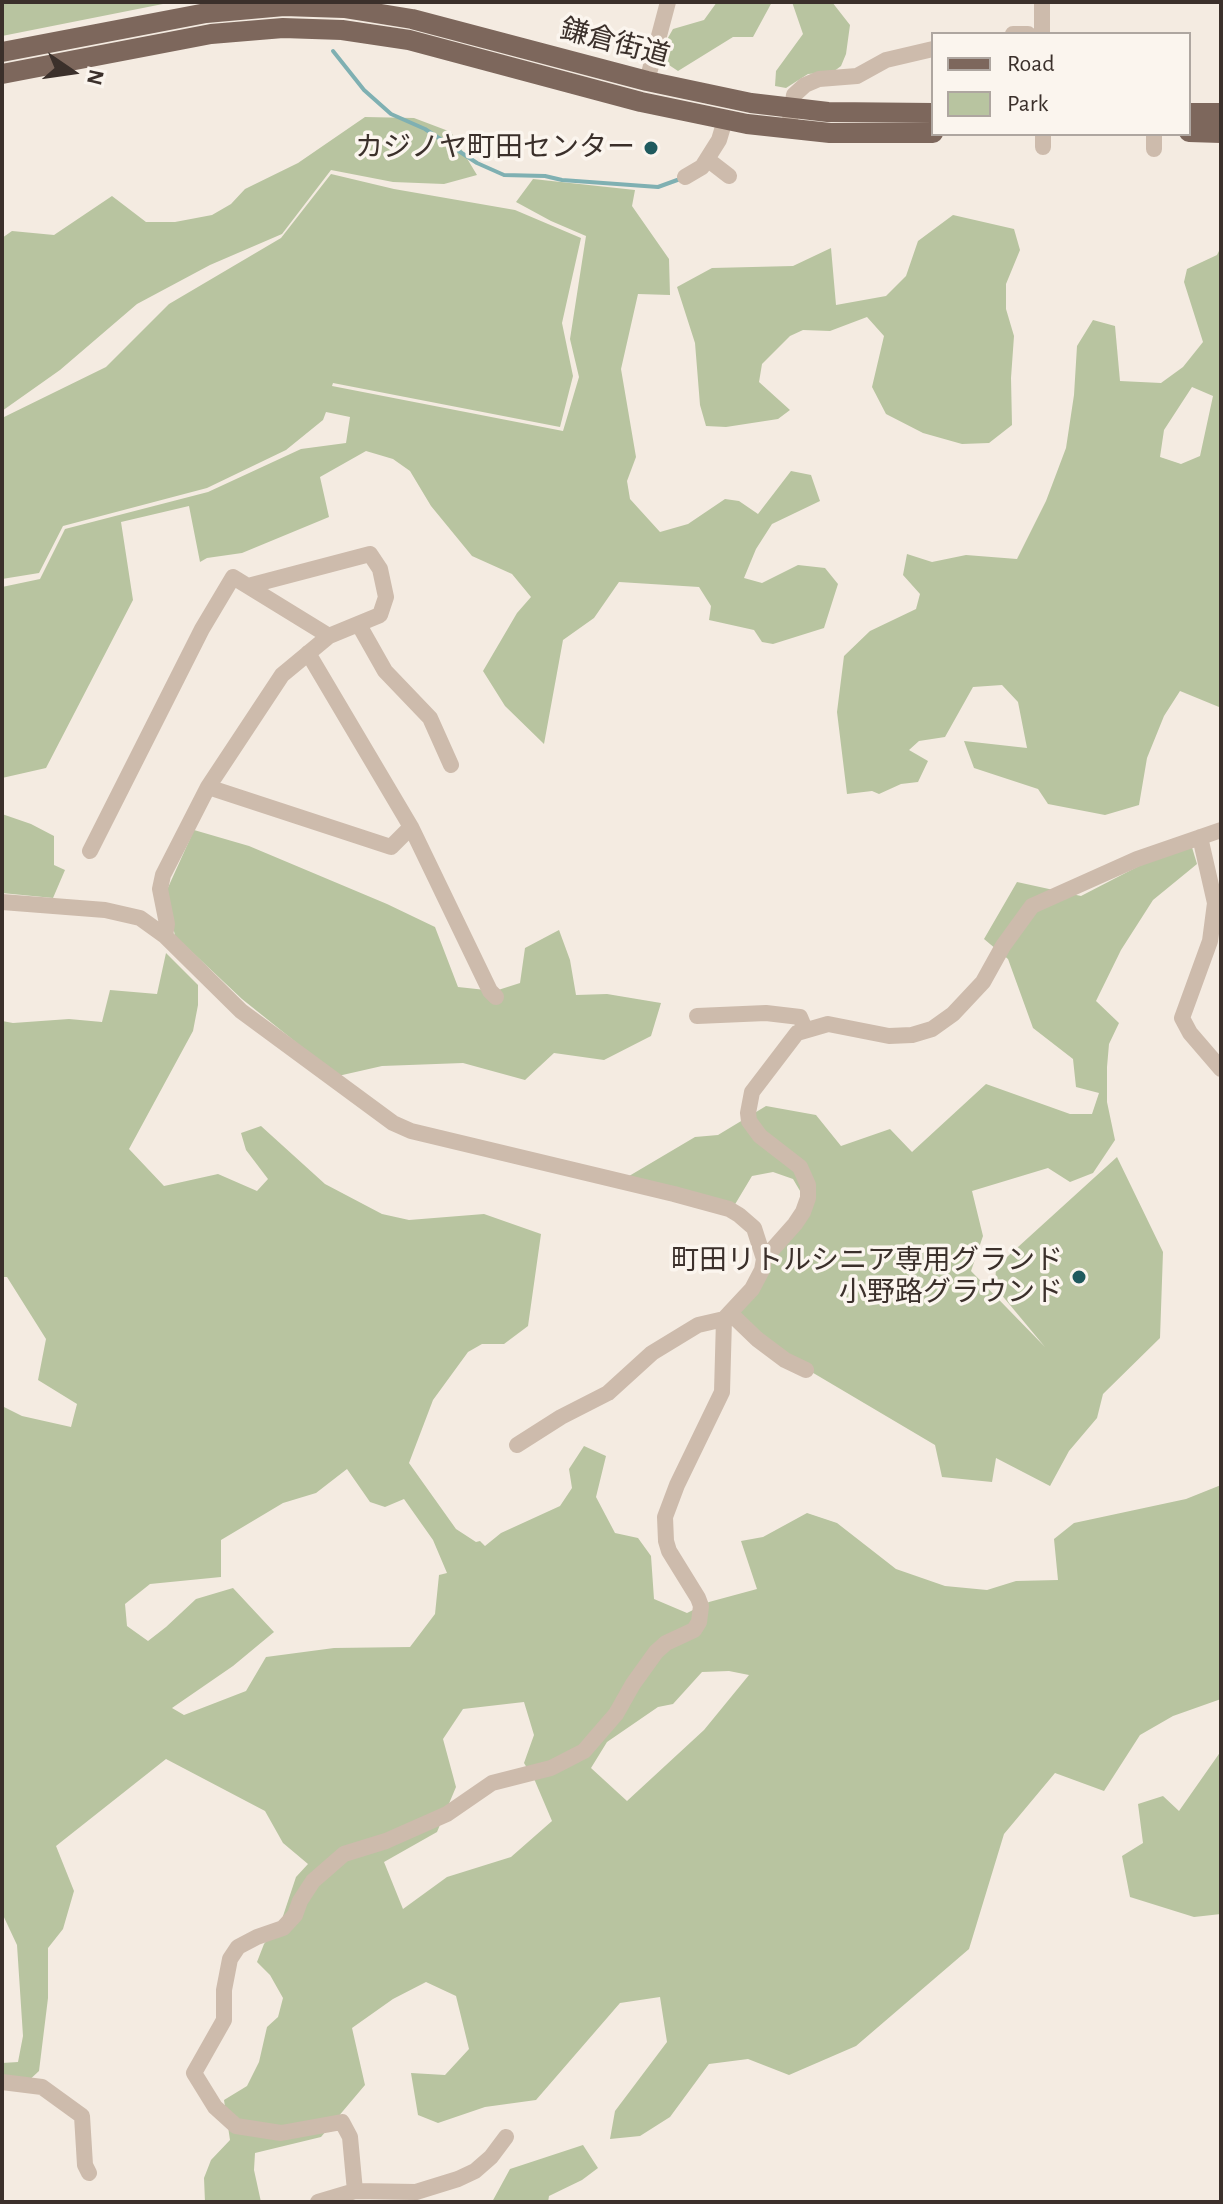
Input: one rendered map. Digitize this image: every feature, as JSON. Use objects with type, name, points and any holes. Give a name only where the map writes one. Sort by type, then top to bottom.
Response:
[{"type":"main road","name":"鎌倉街道","points":[[2,52],[206,13],[284,6],[345,5],[709,95],[828,112],[931,113]]},
{"type":"main road","name":"鎌倉街道","points":[[2,74],[211,34],[283,28],[342,30],[409,40],[641,102],[725,120],[789,130],[931,133]]},
{"type":"main road","points":[[1191,113],[1221,113]]},
{"type":"main road","points":[[1191,132],[1221,133]]},
{"type":"street","points":[[647,81],[668,2]]},
{"type":"street","points":[[1042,2],[1042,32]]},
{"type":"street","points":[[342,30],[345,5]]},
{"type":"street","points":[[789,130],[797,90],[812,82],[857,76],[886,60],[931,49]]},
{"type":"street","points":[[685,177],[702,167],[719,140],[725,120]]},
{"type":"street","points":[[707,159],[729,176]]},
{"type":"street","points":[[165,936],[167,924],[160,889],[163,875],[208,787],[282,675],[329,636],[380,615],[386,597],[380,569],[370,554],[248,586]]},
{"type":"street","points":[[90,851],[202,629],[233,577],[329,636]]},
{"type":"street","points":[[359,625],[385,671],[430,718],[451,765]]},
{"type":"street","points":[[308,653],[411,827],[490,991],[496,997]]},
{"type":"street","points":[[208,787],[391,847],[411,827]]},
{"type":"street","points":[[764,1259],[803,1212],[808,1198],[808,1185],[800,1167],[749,1121],[752,1092],[791,1039],[805,1029],[834,1024],[902,1037],[932,1029],[953,1014],[983,982],[1003,946],[1032,906],[1137,859],[1221,830]]},
{"type":"street","points":[[1200,837],[1215,903],[1210,941],[1182,1018],[1190,1033],[1221,1069]]},
{"type":"street","points":[[2,902],[123,912],[140,918],[165,936],[241,1011],[393,1123],[411,1131],[729,1209],[754,1228],[764,1259],[762,1270],[752,1289],[727,1316],[698,1325],[652,1353],[608,1393],[561,1417],[517,1445]]},
{"type":"street","points":[[697,1016],[766,1013],[800,1017],[805,1029]]},
{"type":"street","points":[[727,1316],[785,1360],[806,1370]]},
{"type":"street","points":[[355,2191],[350,2137],[342,2122],[281,2133],[236,2126],[215,2107],[194,2073],[224,2020],[224,1990],[230,1959],[238,1947],[283,1928],[295,1915],[313,1881],[344,1854],[386,1841],[447,1814],[492,1783],[551,1768],[584,1751],[616,1714],[656,1652],[666,1643],[694,1630],[699,1622],[701,1606],[669,1551],[665,1517],[722,1392],[727,1316]]},
{"type":"street","points":[[2,2082],[42,2087],[82,2116],[85,2165],[89,2173]]},
{"type":"street","points":[[318,2202],[355,2191],[416,2192],[458,2179],[475,2171],[491,2157],[506,2137]]},
{"type":"green space","points":[[2,2],[173,2],[2,36]]},
{"type":"green space","points":[[717,2],[772,2],[753,37],[733,37],[678,71],[657,57],[673,29],[704,20]]},
{"type":"green space","points":[[792,2],[832,2],[850,25],[841,66],[833,72],[808,74],[786,88],[775,86],[776,71],[803,34]]},
{"type":"green space","points":[[365,117],[414,118],[451,132],[477,175],[444,184],[393,182],[331,170],[282,234],[210,265],[137,304],[60,370],[2,411],[2,238],[12,231],[54,235],[112,196],[146,222],[175,222],[212,215],[231,204],[245,189],[298,163]]},
{"type":"green space","points":[[331,174],[394,189],[515,210],[581,238],[562,323],[573,376],[560,427],[333,383],[332,386],[563,431],[579,377],[570,339],[586,236],[516,202],[533,179],[635,190],[632,206],[669,259],[670,295],[638,294],[621,369],[636,457],[627,481],[630,499],[660,532],[688,524],[725,499],[739,501],[758,514],[791,471],[811,475],[820,501],[772,524],[756,549],[744,578],[762,583],[798,565],[825,568],[838,584],[824,628],[773,644],[762,642],[754,630],[709,620],[711,606],[699,587],[619,582],[594,618],[563,640],[544,744],[505,706],[483,671],[517,613],[531,597],[512,574],[472,556],[431,506],[410,471],[393,459],[366,451],[320,477],[329,517],[242,553],[207,558],[200,562],[189,506],[121,522],[133,600],[46,768],[2,778],[2,587],[40,579],[65,529],[208,492],[301,449],[346,443],[350,417],[326,412],[323,420],[286,450],[207,488],[63,526],[39,573],[2,579],[2,418],[106,367],[169,304],[281,238]]},
{"type":"green space","points":[[953,215],[1014,229],[1020,250],[1006,284],[1006,309],[1014,336],[1012,425],[989,443],[962,444],[923,433],[886,414],[872,387],[884,336],[867,317],[830,331],[803,330],[790,336],[762,364],[759,382],[790,410],[778,419],[726,427],[706,426],[700,405],[695,343],[677,287],[712,268],[793,266],[831,248],[836,305],[886,296],[906,276],[918,241]]},
{"type":"green space","points":[[1221,247],[1221,718],[1219,707],[1180,691],[1164,716],[1147,758],[1139,805],[1105,815],[1048,804],[1038,789],[974,768],[964,741],[1027,748],[1018,702],[1002,685],[973,687],[945,737],[919,741],[909,750],[928,761],[918,782],[901,784],[879,794],[872,791],[847,794],[837,712],[844,656],[870,631],[916,609],[920,594],[903,575],[907,554],[932,562],[966,555],[1017,559],[1046,501],[1066,448],[1077,346],[1093,320],[1115,326],[1120,381],[1161,383],[1183,367],[1203,342],[1184,282],[1187,269],[1217,255]],"holes":[[[1192,387],[1213,396],[1200,456],[1181,464],[1160,457],[1164,430]]]},
{"type":"green space","points":[[2,814],[54,836],[54,865],[65,870],[53,898],[2,893]]},
{"type":"green space","points":[[194,830],[249,846],[435,927],[458,987],[495,991],[520,983],[525,948],[559,930],[570,960],[576,995],[607,994],[661,1003],[651,1036],[604,1060],[554,1053],[525,1080],[463,1063],[382,1066],[338,1076],[242,999],[175,936],[166,892]]},
{"type":"green space","points":[[1191,844],[1197,864],[1153,900],[1121,950],[1096,1001],[1119,1023],[1109,1044],[1107,1067],[1107,1102],[1115,1140],[1093,1173],[1070,1182],[1048,1168],[972,1191],[983,1236],[971,1271],[1045,1347],[995,1287],[996,1267],[1117,1157],[1163,1252],[1160,1338],[1103,1394],[1097,1418],[1069,1451],[1050,1486],[996,1458],[992,1482],[942,1477],[935,1445],[793,1361],[734,1313],[797,1213],[803,1196],[793,1179],[773,1172],[752,1176],[734,1206],[624,1179],[695,1137],[718,1135],[766,1106],[816,1115],[841,1146],[890,1129],[912,1152],[986,1084],[1070,1114],[1092,1114],[1099,1093],[1076,1087],[1073,1059],[1033,1028],[1008,959],[984,939],[1017,882],[1081,896]]},
{"type":"green space","points":[[166,953],[198,985],[193,1031],[129,1149],[164,1186],[218,1174],[257,1191],[268,1179],[246,1150],[241,1133],[261,1126],[325,1184],[382,1214],[409,1220],[484,1214],[541,1234],[528,1326],[504,1344],[482,1344],[468,1352],[433,1400],[409,1463],[456,1529],[485,1546],[501,1533],[560,1506],[572,1488],[569,1469],[584,1446],[606,1456],[596,1497],[615,1533],[638,1538],[651,1556],[654,1599],[687,1613],[709,1602],[757,1589],[741,1541],[763,1537],[807,1513],[837,1523],[896,1569],[945,1586],[987,1590],[1016,1581],[1058,1580],[1054,1539],[1074,1523],[1186,1499],[1221,1485],[1221,1699],[1173,1716],[1140,1735],[1104,1791],[1055,1773],[1004,1834],[969,1949],[856,2046],[789,2075],[748,2059],[709,2064],[670,2117],[640,2136],[610,2139],[615,2111],[667,2042],[660,1997],[620,2003],[536,2100],[485,2107],[438,2123],[418,2115],[411,2073],[445,2075],[469,2049],[456,1996],[426,1982],[393,1999],[352,2028],[365,2085],[321,2137],[255,2153],[254,2170],[261,2202],[205,2202],[204,2178],[211,2160],[230,2140],[224,2100],[247,2086],[259,2062],[267,2027],[278,2017],[283,1998],[270,1975],[257,1962],[264,1944],[281,1922],[296,1877],[308,1864],[283,1843],[265,1811],[166,1759],[56,1846],[74,1891],[63,1929],[48,1948],[48,1998],[39,2071],[25,2084],[2,2084],[2,2063],[18,2062],[23,2036],[17,1945],[2,1913],[2,1406],[22,1416],[71,1427],[77,1404],[38,1380],[46,1339],[7,1277],[2,1277],[2,1021],[69,1019],[102,1022],[110,990],[157,994]],"holes":[[[347,1469],[370,1502],[385,1507],[404,1499],[433,1540],[447,1573],[439,1575],[435,1614],[410,1647],[334,1648],[266,1657],[246,1691],[184,1715],[172,1708],[233,1666],[274,1632],[233,1588],[196,1599],[148,1641],[127,1626],[125,1604],[150,1584],[221,1577],[221,1540],[283,1503],[316,1493]],[[729,1671],[749,1675],[704,1730],[627,1801],[591,1768],[607,1742],[658,1707],[673,1704],[702,1672]],[[524,1702],[534,1735],[524,1763],[552,1821],[511,1857],[447,1877],[403,1909],[384,1862],[437,1832],[456,1787],[443,1739],[463,1709]]]},
{"type":"green space","points":[[1221,1751],[1221,1914],[1194,1917],[1130,1897],[1122,1856],[1143,1843],[1138,1804],[1163,1796],[1179,1811]]},
{"type":"green space","points":[[583,2145],[598,2168],[582,2180],[549,2196],[548,2202],[492,2202],[510,2169]]},
{"type":"waterway","points":[[333,51],[364,90],[391,114],[425,129],[477,163],[504,175],[658,187],[680,179]]},
{"type":"place","name":"カジノヤ町田センター","points":[[651,148]]},
{"type":"place","name":"町田リトルシニア専用グランド 小野路グラウンド","points":[[1079,1277]]}]
